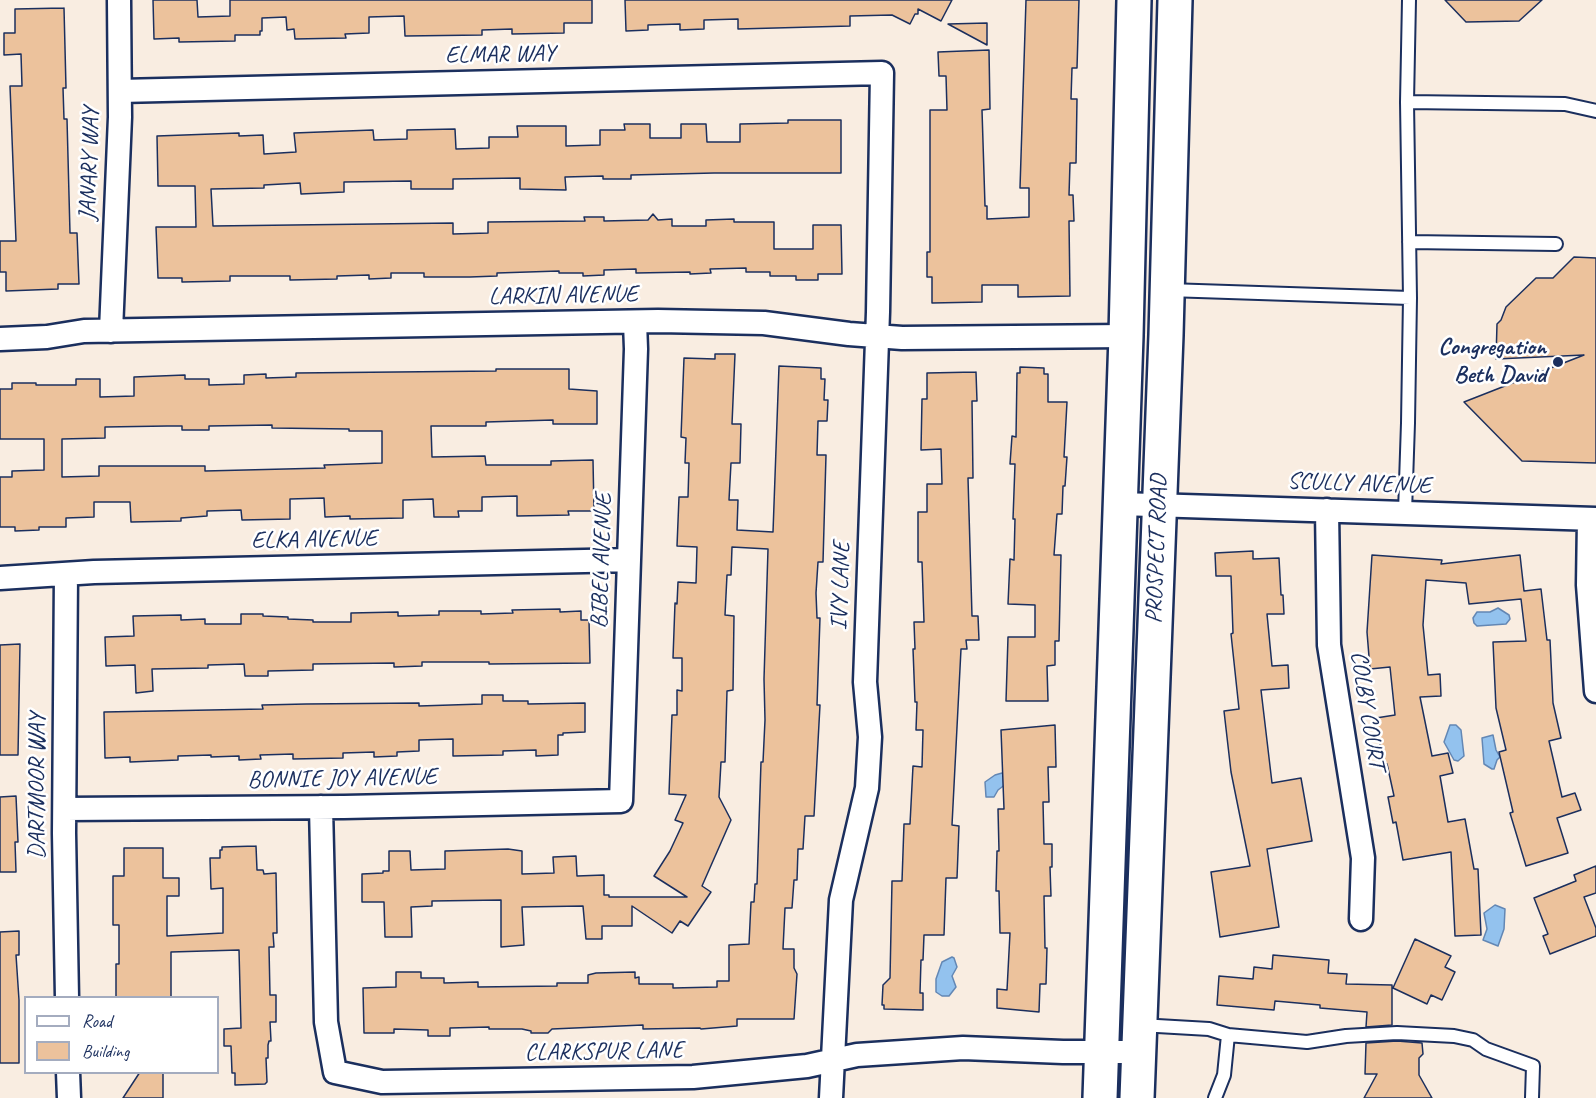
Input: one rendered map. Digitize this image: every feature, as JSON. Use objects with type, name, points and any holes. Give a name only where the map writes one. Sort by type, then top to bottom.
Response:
[{"type":"main road","name":"PROSPECT ROAD","points":[[1100,1098],[1126,336],[1134,0]]},
{"type":"main road","name":"PROSPECT ROAD","points":[[1137,1098],[1167,290],[1175,0]]},
{"type":"street","name":"JANARY WAY","points":[[111,330],[120,91],[119,0]]},
{"type":"street","name":"ELMAR WAY","points":[[120,91],[882,73]]},
{"type":"street","name":"IVY LANE","points":[[831,1098],[841,900],[867,788],[870,737],[865,682],[882,73]]},
{"type":"street","name":"LARKIN AVENUE","points":[[0,339],[47,337],[84,331],[111,330],[635,322],[764,323],[902,338],[1126,336]]},
{"type":"street","name":"BIBEL AVENUE","points":[[621,801],[635,322]]},
{"type":"street","name":"SCULLY AVENUE","points":[[1120,504],[1592,519]]},
{"type":"street","name":"COLBY COURT","points":[[1327,510],[1329,645],[1363,858],[1361,919]]},
{"type":"street","points":[[1592,519],[1588,585],[1596,691]]},
{"type":"street","name":"ELKA AVENUE","points":[[0,578],[66,574],[629,560]]},
{"type":"street","name":"DARTMOOR WAY","points":[[66,574],[64,809],[67,996]]},
{"type":"street","name":"BONNIE JOY AVENUE","points":[[64,809],[621,801]]},
{"type":"street","name":"CLARKSPUR LANE","points":[[321,807],[326,1022],[335,1072],[382,1082],[693,1077],[807,1066],[857,1055],[963,1048],[1101,1052],[1139,1039]]},
{"type":"street","points":[[68,1074],[69,1098]]},
{"type":"lane","points":[[1405,512],[1410,298],[1407,102],[1409,0]]},
{"type":"lane","points":[[1407,102],[1565,104],[1596,111]]},
{"type":"lane","points":[[1409,242],[1556,244]]},
{"type":"lane","points":[[1167,290],[1410,298]]},
{"type":"lane","points":[[1139,1039],[1209,1029],[1228,1035],[1307,1042],[1346,1036],[1396,1033],[1454,1036],[1473,1040],[1486,1049],[1533,1066],[1532,1098]]},
{"type":"lane","points":[[1215,1098],[1224,1075],[1228,1035]]},
{"type":"water","points":[[1498,608],[1509,615],[1510,619],[1506,624],[1477,626],[1474,623],[1473,618],[1477,612],[1490,612]]},
{"type":"water","points":[[1450,725],[1456,725],[1461,730],[1464,756],[1458,761],[1454,760],[1444,742]]},
{"type":"water","points":[[1493,735],[1500,757],[1492,769],[1484,764],[1482,738]]},
{"type":"water","points":[[1002,773],[1006,784],[998,790],[994,797],[986,797],[985,782]]},
{"type":"water","points":[[1495,905],[1505,909],[1504,929],[1498,946],[1483,940],[1487,929],[1484,913]]},
{"type":"water","points":[[952,957],[957,967],[952,976],[956,987],[949,996],[942,996],[936,992],[936,979],[942,962]]},
{"type":"building","points":[[153,0],[197,0],[198,17],[230,16],[230,0],[592,0],[592,23],[564,23],[564,33],[512,34],[512,29],[482,30],[482,35],[405,36],[404,16],[369,17],[369,33],[345,34],[346,38],[295,39],[294,29],[287,30],[286,17],[262,18],[260,35],[235,35],[235,41],[179,42],[179,38],[154,39]]},
{"type":"building","points":[[625,0],[952,0],[941,21],[918,9],[918,14],[915,14],[910,24],[892,15],[850,16],[850,26],[738,29],[738,19],[704,20],[704,29],[680,30],[680,24],[648,25],[648,30],[626,31]]},
{"type":"building","points":[[1026,0],[1079,0],[1077,68],[1072,68],[1071,99],[1077,99],[1076,163],[1070,163],[1069,195],[1073,195],[1074,221],[1069,221],[1070,296],[1018,297],[1018,285],[982,285],[982,302],[932,303],[932,277],[927,277],[927,252],[930,252],[930,110],[947,110],[946,76],[939,76],[938,52],[989,50],[990,109],[982,110],[987,219],[1029,217],[1029,188],[1020,188]]},
{"type":"building","points":[[1445,0],[1542,0],[1519,21],[1466,22]]},
{"type":"building","points":[[64,8],[66,88],[63,88],[64,119],[67,119],[70,233],[77,233],[79,284],[58,284],[58,289],[6,291],[6,272],[0,272],[0,241],[16,241],[10,86],[22,86],[21,54],[4,55],[4,33],[15,33],[15,9]]},
{"type":"building","points":[[987,23],[987,45],[948,24]]},
{"type":"building","points":[[788,120],[841,120],[841,173],[631,175],[631,179],[603,179],[603,176],[565,177],[566,190],[520,189],[520,178],[453,179],[453,189],[411,189],[411,181],[344,182],[344,192],[301,194],[300,183],[264,185],[264,188],[211,189],[213,226],[453,223],[453,234],[488,233],[488,222],[585,221],[584,217],[604,217],[604,221],[648,220],[653,214],[658,220],[672,219],[672,226],[706,226],[706,220],[734,219],[734,222],[774,222],[774,249],[813,249],[813,225],[841,225],[842,274],[818,274],[818,280],[796,280],[796,276],[770,276],[770,272],[746,272],[746,268],[710,269],[711,273],[690,274],[690,272],[636,273],[636,269],[604,270],[604,275],[583,276],[583,273],[559,273],[559,271],[497,273],[497,276],[470,277],[424,277],[424,273],[391,273],[391,278],[369,279],[369,275],[337,276],[337,279],[290,280],[290,276],[230,276],[230,281],[182,282],[182,278],[158,278],[156,227],[196,227],[195,186],[158,186],[157,136],[239,133],[239,136],[263,135],[264,154],[296,152],[294,133],[373,130],[374,140],[407,139],[407,130],[455,129],[456,149],[489,148],[489,137],[518,137],[517,126],[566,126],[566,146],[600,145],[600,130],[625,130],[624,124],[650,124],[650,138],[681,138],[681,124],[706,124],[707,142],[740,142],[740,124],[788,123]]},
{"type":"building","name":"Congregation Beth David","points":[[1574,257],[1596,258],[1596,463],[1522,461],[1464,402],[1584,355],[1496,359],[1497,324],[1506,307],[1536,278],[1553,278]]},
{"type":"building","points":[[715,354],[735,354],[732,424],[741,424],[740,463],[731,463],[729,500],[738,500],[737,530],[773,532],[779,366],[821,368],[821,379],[825,379],[824,400],[828,400],[827,421],[818,421],[817,455],[826,455],[823,562],[818,562],[816,593],[817,618],[820,618],[817,705],[820,705],[814,816],[805,816],[803,849],[798,849],[797,880],[794,880],[792,908],[785,908],[783,949],[794,949],[794,968],[797,974],[794,1019],[737,1019],[737,1026],[701,1029],[643,1029],[643,1025],[552,1029],[548,1033],[531,1033],[531,1031],[522,1029],[489,1029],[489,1027],[450,1028],[450,1036],[428,1036],[428,1030],[394,1029],[394,1033],[364,1033],[363,988],[396,987],[396,972],[421,972],[421,978],[444,978],[444,983],[478,982],[478,987],[557,986],[557,983],[588,983],[588,975],[596,973],[635,972],[635,978],[639,977],[639,984],[673,984],[673,988],[717,987],[717,981],[729,981],[729,945],[749,944],[751,902],[754,902],[755,884],[757,884],[761,762],[763,762],[768,549],[732,547],[731,575],[727,575],[725,615],[734,616],[733,690],[727,691],[725,762],[721,762],[719,797],[731,820],[702,886],[711,892],[688,926],[680,921],[672,933],[632,906],[632,926],[602,926],[602,939],[586,939],[583,906],[522,907],[524,945],[501,947],[501,900],[432,901],[432,906],[411,907],[412,937],[385,937],[384,902],[362,902],[362,874],[389,871],[389,851],[410,851],[411,870],[445,869],[445,851],[508,849],[522,851],[522,874],[554,873],[553,857],[576,856],[577,876],[604,875],[604,895],[609,895],[609,897],[687,897],[654,876],[670,851],[683,823],[675,820],[686,795],[669,794],[672,715],[677,715],[677,690],[682,691],[682,658],[673,658],[675,603],[677,604],[678,582],[696,583],[697,547],[677,546],[679,497],[688,497],[689,463],[685,463],[686,438],[681,437],[684,358],[715,359]]},
{"type":"building","points":[[1020,367],[1044,368],[1044,374],[1048,374],[1048,402],[1067,402],[1065,486],[1063,486],[1062,514],[1057,514],[1054,555],[1061,555],[1059,641],[1055,641],[1055,665],[1047,666],[1048,701],[1006,701],[1008,637],[1035,637],[1035,605],[1008,604],[1010,559],[1014,560],[1015,519],[1013,519],[1015,464],[1010,464],[1012,436],[1016,437],[1017,373],[1020,373]]},
{"type":"building","points":[[496,369],[569,369],[569,389],[597,391],[597,424],[553,424],[553,420],[486,422],[486,426],[431,426],[432,457],[485,456],[486,465],[551,465],[551,461],[593,460],[594,511],[568,511],[569,515],[517,516],[517,496],[482,497],[482,511],[458,511],[459,517],[434,517],[433,499],[403,500],[403,518],[350,519],[350,516],[325,517],[324,498],[290,499],[290,519],[242,520],[241,510],[207,511],[207,516],[181,518],[181,521],[131,522],[130,502],[94,502],[94,517],[66,518],[66,527],[39,527],[39,530],[15,531],[15,527],[0,527],[0,477],[12,477],[12,471],[44,470],[44,439],[0,439],[0,389],[12,389],[12,383],[76,385],[76,379],[100,379],[100,397],[134,396],[134,377],[185,375],[185,379],[209,379],[209,385],[244,384],[244,375],[266,374],[266,378],[296,377],[296,373],[496,371]],"holes":[[[272,425],[272,428],[382,431],[382,463],[324,465],[325,468],[205,471],[205,466],[99,466],[99,476],[62,477],[62,439],[105,438],[105,427],[182,426],[182,430],[209,430],[209,426]]]},
{"type":"building","points":[[976,372],[977,401],[972,401],[973,478],[968,478],[972,616],[978,616],[979,640],[966,640],[967,649],[961,649],[952,825],[959,826],[957,878],[946,878],[944,935],[924,935],[920,993],[923,993],[923,1010],[884,1009],[882,1005],[883,985],[890,978],[892,881],[902,881],[904,824],[910,824],[913,766],[922,767],[923,730],[916,730],[917,702],[915,702],[913,649],[915,649],[914,622],[924,622],[922,562],[918,562],[918,512],[927,512],[927,484],[942,484],[941,449],[921,450],[922,399],[927,399],[927,373]]},
{"type":"building","points":[[1253,551],[1253,559],[1279,558],[1281,595],[1283,595],[1284,614],[1267,614],[1272,666],[1288,665],[1289,688],[1261,690],[1272,783],[1301,778],[1312,841],[1267,849],[1279,927],[1220,937],[1211,872],[1250,866],[1231,772],[1224,711],[1239,709],[1231,634],[1233,633],[1231,576],[1216,576],[1215,553]]},
{"type":"building","points":[[1372,555],[1442,560],[1441,564],[1520,555],[1524,591],[1541,589],[1547,640],[1550,640],[1553,703],[1561,738],[1549,741],[1562,797],[1575,793],[1581,810],[1557,818],[1568,853],[1526,866],[1510,813],[1513,812],[1499,752],[1506,750],[1496,708],[1493,642],[1526,641],[1521,599],[1469,604],[1466,583],[1426,580],[1423,625],[1428,675],[1440,674],[1441,696],[1420,697],[1432,756],[1448,753],[1453,773],[1440,776],[1448,822],[1465,819],[1474,869],[1478,869],[1481,935],[1455,936],[1451,852],[1403,860],[1396,822],[1393,823],[1388,797],[1394,796],[1387,764],[1383,765],[1376,718],[1395,715],[1390,667],[1370,669],[1367,632]]},
{"type":"building","points":[[560,609],[560,612],[581,611],[581,620],[589,620],[590,663],[422,662],[422,666],[394,667],[394,663],[313,664],[313,670],[268,671],[268,676],[245,676],[244,664],[208,665],[208,668],[152,669],[153,691],[136,693],[135,665],[106,666],[105,637],[134,636],[133,616],[181,615],[181,620],[205,619],[205,624],[241,624],[241,614],[263,614],[263,616],[288,617],[288,619],[313,620],[313,622],[351,622],[351,613],[398,612],[398,616],[439,615],[439,611],[481,611],[481,614],[513,613],[512,610]]},
{"type":"building","points":[[20,644],[18,755],[0,755],[0,645]]},
{"type":"building","points":[[482,695],[503,695],[503,701],[528,701],[528,704],[585,703],[585,732],[558,735],[558,755],[536,756],[536,750],[503,751],[503,755],[453,756],[453,739],[419,740],[419,751],[397,752],[397,756],[374,757],[374,752],[343,753],[343,758],[293,759],[293,754],[260,755],[261,759],[239,760],[239,756],[211,757],[211,755],[178,756],[178,760],[130,762],[130,757],[105,758],[104,712],[263,709],[262,705],[306,704],[419,703],[419,706],[482,704]]},
{"type":"building","points":[[1055,725],[1056,767],[1048,767],[1049,802],[1043,802],[1044,844],[1052,844],[1051,896],[1044,896],[1045,948],[1047,948],[1046,984],[1040,984],[1039,1012],[997,1008],[997,989],[1007,990],[1010,933],[1000,933],[999,891],[996,891],[997,851],[999,851],[998,809],[1004,809],[1001,730]]},
{"type":"building","points":[[16,796],[18,842],[15,842],[16,872],[0,872],[0,797]]},
{"type":"building","points":[[256,846],[257,870],[263,870],[264,874],[276,873],[277,933],[273,933],[274,947],[269,947],[270,995],[276,995],[276,1022],[270,1022],[271,1041],[268,1045],[268,1058],[266,1058],[267,1082],[265,1084],[235,1085],[231,1046],[224,1046],[224,1029],[241,1028],[239,950],[171,952],[171,996],[116,996],[119,925],[113,925],[113,876],[124,876],[124,848],[163,848],[163,878],[179,878],[179,896],[167,896],[167,936],[223,933],[223,888],[211,889],[210,858],[220,858],[222,847]]},
{"type":"building","points":[[1596,866],[1596,893],[1584,897],[1596,928],[1596,936],[1550,954],[1543,936],[1548,934],[1534,898],[1576,881],[1574,875]]},
{"type":"building","points":[[19,931],[19,955],[16,955],[19,1063],[0,1063],[0,932]]},
{"type":"building","points":[[1415,939],[1451,956],[1445,967],[1455,972],[1442,1000],[1431,995],[1427,1004],[1393,988]]},
{"type":"building","points":[[1273,955],[1329,960],[1328,973],[1347,974],[1346,984],[1392,985],[1392,1025],[1366,1027],[1367,1012],[1320,1008],[1320,1005],[1275,1001],[1274,1010],[1217,1005],[1219,976],[1253,979],[1254,967],[1272,969]]},
{"type":"building","points":[[1397,1041],[1422,1043],[1423,1054],[1419,1058],[1419,1075],[1432,1098],[1364,1098],[1377,1074],[1365,1074],[1366,1043]]},
{"type":"building","points":[[139,1074],[163,1074],[163,1098],[123,1098]]},
{"type":"place","name":"Congregation Beth David","points":[[1558,362]]}]
